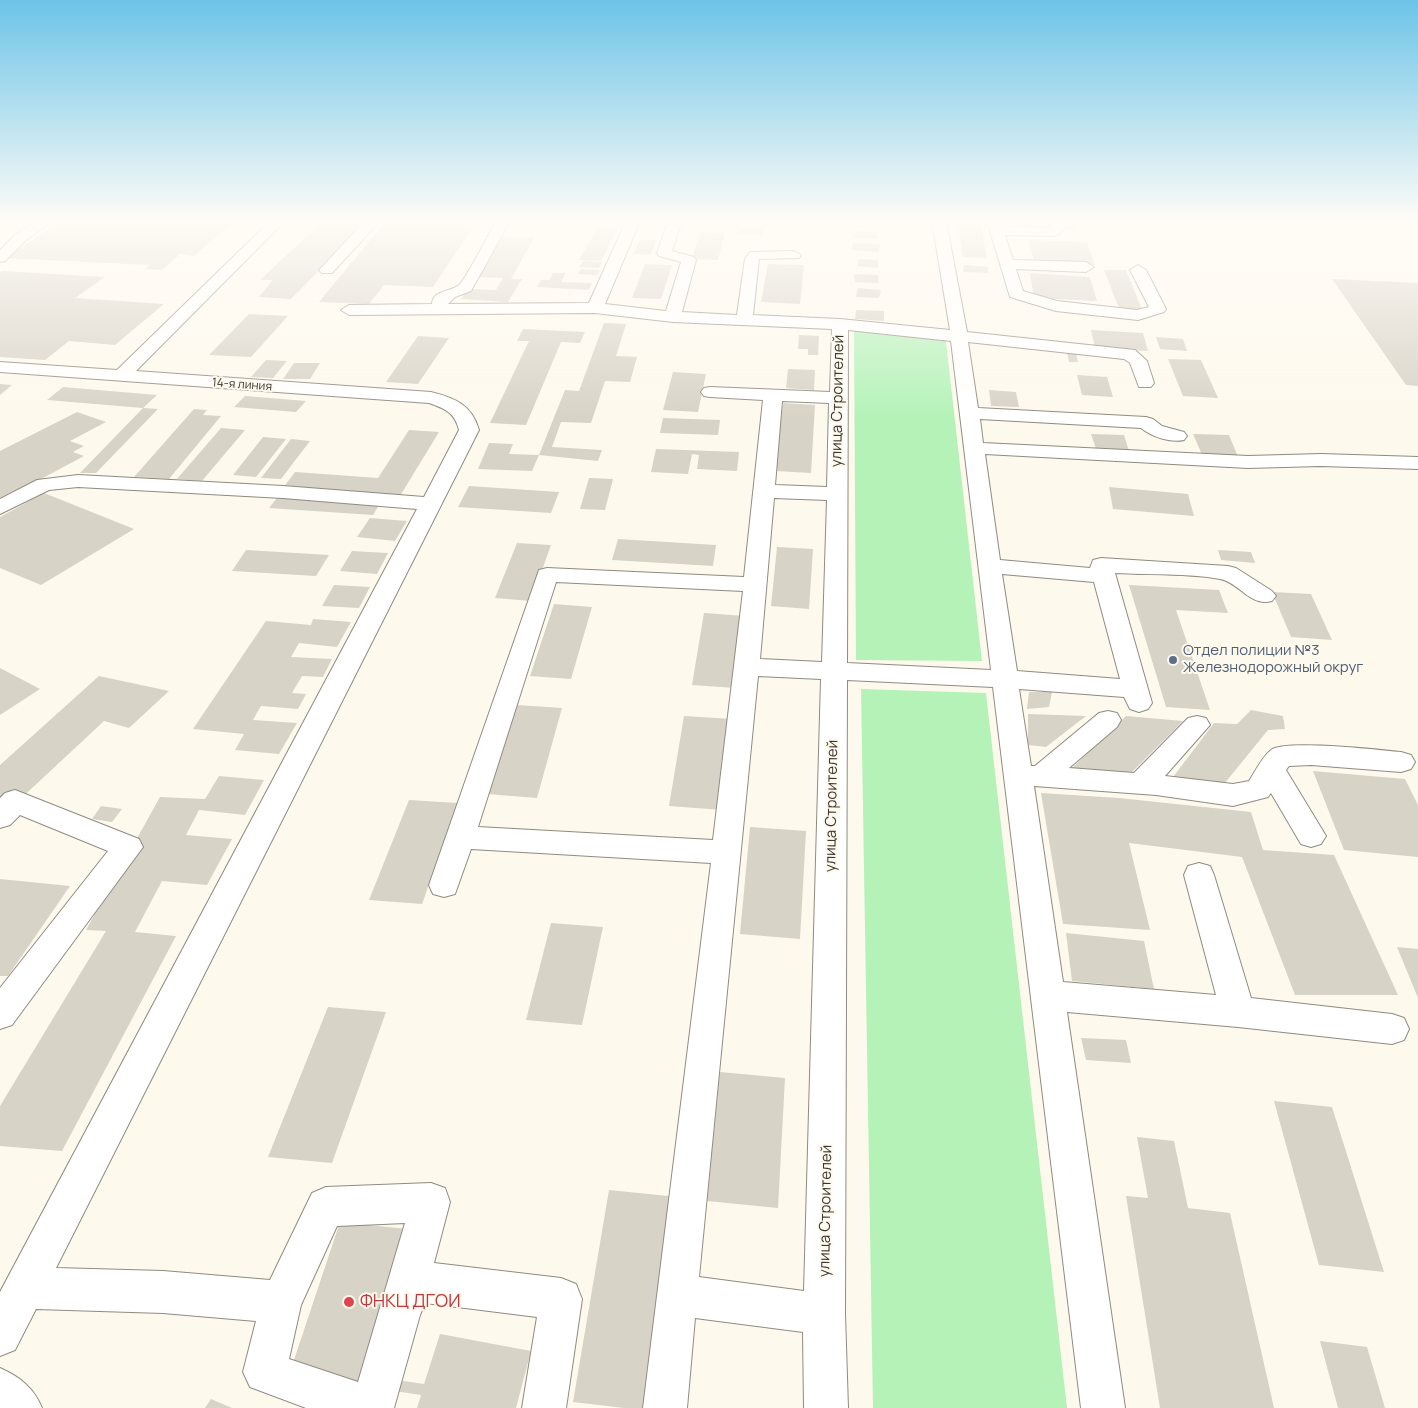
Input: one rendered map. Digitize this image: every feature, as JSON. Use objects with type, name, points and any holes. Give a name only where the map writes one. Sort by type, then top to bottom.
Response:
[{"type":"street","points":[[121,376],[211,287]]},
{"type":"street","points":[[440,308],[440,301],[449,294],[466,287]]},
{"type":"street","points":[[594,308],[604,287]]},
{"type":"street","points":[[673,318],[682,287]]},
{"type":"street","points":[[744,320],[748,287]]},
{"type":"street","points":[[950,287],[959,336],[1006,679],[1029,776],[1048,996],[1103,1408]]},
{"type":"street","points":[[1014,287],[1016,294],[1056,306],[1138,315],[1158,309],[1147,287]]},
{"type":"street","points":[[349,310],[594,308],[673,318],[840,324]]},
{"type":"street","name":"улица Строителей","points":[[826,1408],[824,1314],[840,324],[959,336]]},
{"type":"street","points":[[959,336],[1129,354],[1138,361],[1145,383]]},
{"type":"street","name":"14-я линия","points":[[0,367],[431,398],[454,405],[466,416],[469,430],[431,504]]},
{"type":"street","points":[[710,392],[839,398]]},
{"type":"street","points":[[665,1408],[747,667],[772,395]]},
{"type":"street","points":[[969,414],[1146,423],[1155,430],[1177,436]]},
{"type":"street","points":[[974,448],[1248,462],[1321,460],[1418,464]]},
{"type":"street","points":[[0,508],[44,484],[78,481],[284,492],[431,504],[0,1335]]},
{"type":"street","points":[[764,491],[837,494]]},
{"type":"street","points":[[747,667],[1006,679],[1137,696],[1101,565],[1228,572],[1264,596]]},
{"type":"street","points":[[990,566],[1104,576]]},
{"type":"street","points":[[444,885],[547,575],[755,585]]},
{"type":"street","points":[[1029,776],[1108,720]]},
{"type":"street","points":[[1141,784],[1197,725]]},
{"type":"street","points":[[1029,776],[1141,784],[1233,795],[1258,790],[1281,756],[1311,755],[1401,762]]},
{"type":"street","points":[[1272,770],[1311,836]]},
{"type":"street","points":[[0,817],[15,801],[128,847],[0,1014]]},
{"type":"street","points":[[460,837],[727,852]]},
{"type":"street","points":[[1199,875],[1238,1012]]},
{"type":"street","points":[[1048,996],[1238,1012],[1392,1028]]},
{"type":"street","points":[[368,1408],[264,1372],[281,1302],[326,1207],[431,1202],[372,1408]]},
{"type":"street","points":[[372,1408],[411,1281],[561,1299],[544,1408]]},
{"type":"street","points":[[24,1288],[163,1292],[281,1302]]},
{"type":"street","points":[[677,1296],[824,1314]]},
{"type":"street","points":[[0,1390],[20,1408]]},
{"type":"green space","points":[[854,331],[946,341],[982,661],[856,660]]},
{"type":"green space","points":[[861,689],[986,693],[1067,1408],[873,1408]]},
{"type":"building","points":[[0,287],[91,287],[75,298],[164,304],[115,345],[69,341],[45,360],[0,357]]},
{"type":"building","points":[[267,287],[303,287],[291,299],[259,297]]},
{"type":"building","points":[[332,287],[383,287],[369,304],[319,302]]},
{"type":"building","points":[[498,287],[517,287],[508,302],[461,299],[468,289],[496,290]]},
{"type":"building","points":[[537,287],[590,287],[589,290]]},
{"type":"building","points":[[636,287],[665,287],[661,299],[632,298]]},
{"type":"building","points":[[764,287],[802,287],[800,304],[761,302]]},
{"type":"building","points":[[1032,287],[1093,287],[1097,301],[1034,298]]},
{"type":"building","points":[[1111,287],[1133,287],[1143,312],[1120,311]]},
{"type":"building","points":[[1337,287],[1418,287],[1418,386],[1406,385]]},
{"type":"building","points":[[858,288],[881,290],[879,298],[856,297]]},
{"type":"building","points":[[856,310],[884,311],[884,321],[855,319]]},
{"type":"building","points":[[249,314],[288,316],[251,357],[209,355]]},
{"type":"building","points":[[604,323],[626,324],[616,356],[637,357],[630,382],[605,381],[591,423],[561,422],[552,447],[602,450],[598,461],[539,455],[565,390],[579,391]]},
{"type":"building","points":[[523,329],[585,332],[580,343],[561,342],[526,425],[490,423],[529,341],[517,341]]},
{"type":"building","points":[[1091,330],[1143,333],[1148,351],[1095,348]]},
{"type":"building","points":[[799,335],[819,336],[818,355],[808,355],[808,349],[798,349]]},
{"type":"building","points":[[418,336],[449,338],[418,384],[386,382]]},
{"type":"building","points":[[1156,337],[1183,339],[1187,351],[1160,349]]},
{"type":"building","points":[[1067,353],[1076,353],[1078,362],[1069,362]]},
{"type":"building","points":[[1168,359],[1201,360],[1218,398],[1183,396]]},
{"type":"building","points":[[266,360],[287,361],[273,378],[251,377]]},
{"type":"building","points":[[294,363],[320,363],[310,379],[283,379]]},
{"type":"building","points":[[788,369],[815,370],[814,390],[786,388]]},
{"type":"building","points":[[673,372],[706,374],[698,412],[663,410]]},
{"type":"building","points":[[1077,375],[1107,377],[1113,397],[1082,395]]},
{"type":"building","points":[[0,384],[12,385],[0,395]]},
{"type":"building","points":[[63,387],[157,395],[143,408],[47,400]]},
{"type":"building","points":[[989,390],[1016,392],[1019,407],[991,406]]},
{"type":"building","points":[[245,396],[306,401],[296,412],[234,407]]},
{"type":"building","points":[[783,403],[815,405],[811,473],[775,471]]},
{"type":"building","points":[[143,408],[158,409],[96,473],[80,473]]},
{"type":"building","points":[[194,409],[207,410],[203,415],[221,416],[169,479],[134,477]]},
{"type":"building","points":[[77,412],[106,422],[70,441],[84,446],[73,452],[84,456],[0,501],[0,451]]},
{"type":"building","points":[[663,418],[720,420],[718,435],[660,433]]},
{"type":"building","points":[[221,428],[245,430],[202,481],[177,479]]},
{"type":"building","points":[[409,430],[439,432],[400,496],[283,488],[295,472],[378,478]]},
{"type":"building","points":[[1091,434],[1124,435],[1130,454],[1097,452]]},
{"type":"building","points":[[1193,434],[1229,435],[1239,459],[1203,457]]},
{"type":"building","points":[[263,437],[286,439],[256,477],[233,475]]},
{"type":"building","points":[[291,439],[310,441],[281,479],[261,478]]},
{"type":"building","points":[[489,443],[513,444],[509,454],[539,455],[532,471],[478,469]]},
{"type":"building","points":[[656,449],[739,452],[737,471],[697,469],[699,455],[692,454],[688,474],[651,472]]},
{"type":"building","points":[[589,478],[613,479],[605,510],[580,509]]},
{"type":"building","points":[[469,486],[559,492],[551,513],[458,507]]},
{"type":"building","points":[[1109,487],[1188,494],[1194,516],[1113,509]]},
{"type":"building","points":[[44,493],[134,529],[41,585],[0,568],[0,517]]},
{"type":"building","points":[[277,498],[379,505],[373,515],[269,508]]},
{"type":"building","points":[[370,518],[407,521],[395,541],[357,537]]},
{"type":"building","points":[[618,539],[716,545],[713,566],[612,560]]},
{"type":"building","points":[[517,543],[551,545],[531,601],[495,598]]},
{"type":"building","points":[[777,547],[813,549],[809,609],[771,606]]},
{"type":"building","points":[[246,550],[329,555],[316,576],[232,571]]},
{"type":"building","points":[[1218,550],[1251,552],[1255,563],[1221,560]]},
{"type":"building","points":[[352,551],[388,553],[377,574],[340,571]]},
{"type":"building","points":[[334,585],[370,587],[359,608],[322,606]]},
{"type":"building","name":"Отдел полиции №3 Железнодорожный округ","points":[[1129,585],[1219,590],[1228,613],[1176,610],[1210,710],[1166,707]]},
{"type":"building","points":[[1272,592],[1311,594],[1332,640],[1291,637]]},
{"type":"building","points":[[554,604],[592,607],[571,679],[530,676]]},
{"type":"building","points":[[704,613],[745,616],[735,688],[692,685]]},
{"type":"building","points":[[313,619],[351,622],[337,647],[299,643],[291,657],[332,659],[323,677],[302,676],[292,693],[306,694],[298,709],[261,706],[253,720],[297,723],[279,754],[235,750],[244,734],[193,729],[266,621],[311,625]]},
{"type":"building","points":[[0,668],[40,689],[0,715]]},
{"type":"building","points":[[99,676],[169,691],[129,728],[104,721],[0,818],[0,765]]},
{"type":"building","points":[[1029,692],[1052,692],[1049,707],[1027,709]]},
{"type":"building","points":[[517,705],[562,708],[537,798],[487,794]]},
{"type":"building","points":[[1251,710],[1283,716],[1285,729],[1268,730],[1220,789],[1170,781],[1214,723],[1237,724]]},
{"type":"building","points":[[1028,714],[1086,716],[1046,747],[1028,745]]},
{"type":"building","points":[[684,716],[733,719],[722,810],[669,806]]},
{"type":"building","points":[[1126,716],[1183,721],[1129,775],[1071,769]]},
{"type":"building","points":[[1313,771],[1405,779],[1418,805],[1418,857],[1344,850]]},
{"type":"building","points":[[219,776],[264,780],[245,815],[199,810],[186,835],[232,839],[207,885],[162,881],[135,932],[176,936],[62,1151],[0,1146],[0,1106],[106,931],[86,930],[160,797],[205,799]]},
{"type":"building","points":[[1041,793],[1119,798],[1251,812],[1263,850],[1334,855],[1398,995],[1295,995],[1242,857],[1129,843],[1150,930],[1063,924]]},
{"type":"building","points":[[409,800],[458,803],[422,904],[369,900]]},
{"type":"building","points":[[101,806],[122,809],[112,822],[92,819]]},
{"type":"building","points":[[750,827],[806,831],[800,939],[740,934]]},
{"type":"building","points":[[0,879],[70,886],[8,976],[0,976]]},
{"type":"building","points":[[551,923],[603,927],[582,1025],[526,1020]]},
{"type":"building","points":[[1066,933],[1144,941],[1154,989],[1072,981]]},
{"type":"building","points":[[1397,947],[1418,949],[1418,998]]},
{"type":"building","points":[[328,1007],[386,1012],[332,1163],[268,1157]]},
{"type":"building","points":[[1081,1038],[1126,1040],[1131,1063],[1086,1060]]},
{"type":"building","points":[[720,1072],[785,1078],[778,1208],[707,1201]]},
{"type":"building","points":[[1274,1101],[1332,1107],[1384,1272],[1319,1265]]},
{"type":"building","points":[[1137,1137],[1174,1141],[1188,1208],[1230,1213],[1274,1408],[1160,1408],[1126,1196],[1148,1198]]},
{"type":"building","points":[[609,1190],[678,1197],[652,1408],[624,1408],[573,1402]]},
{"type":"building","name":"ФНКЦ ДГОИ","points":[[340,1222],[407,1229],[364,1375],[424,1384],[440,1334],[531,1351],[516,1408],[417,1408],[421,1395],[289,1375]]},
{"type":"building","points":[[1320,1341],[1367,1347],[1385,1408],[1338,1408]]},
{"type":"building","points":[[211,1399],[232,1408],[205,1408]]},
{"type":"place","name":"Отдел полиции №3 Железнодорожный округ","points":[[1173,660]]},
{"type":"place","name":"ФНКЦ ДГОИ","points":[[349,1302]]}]
